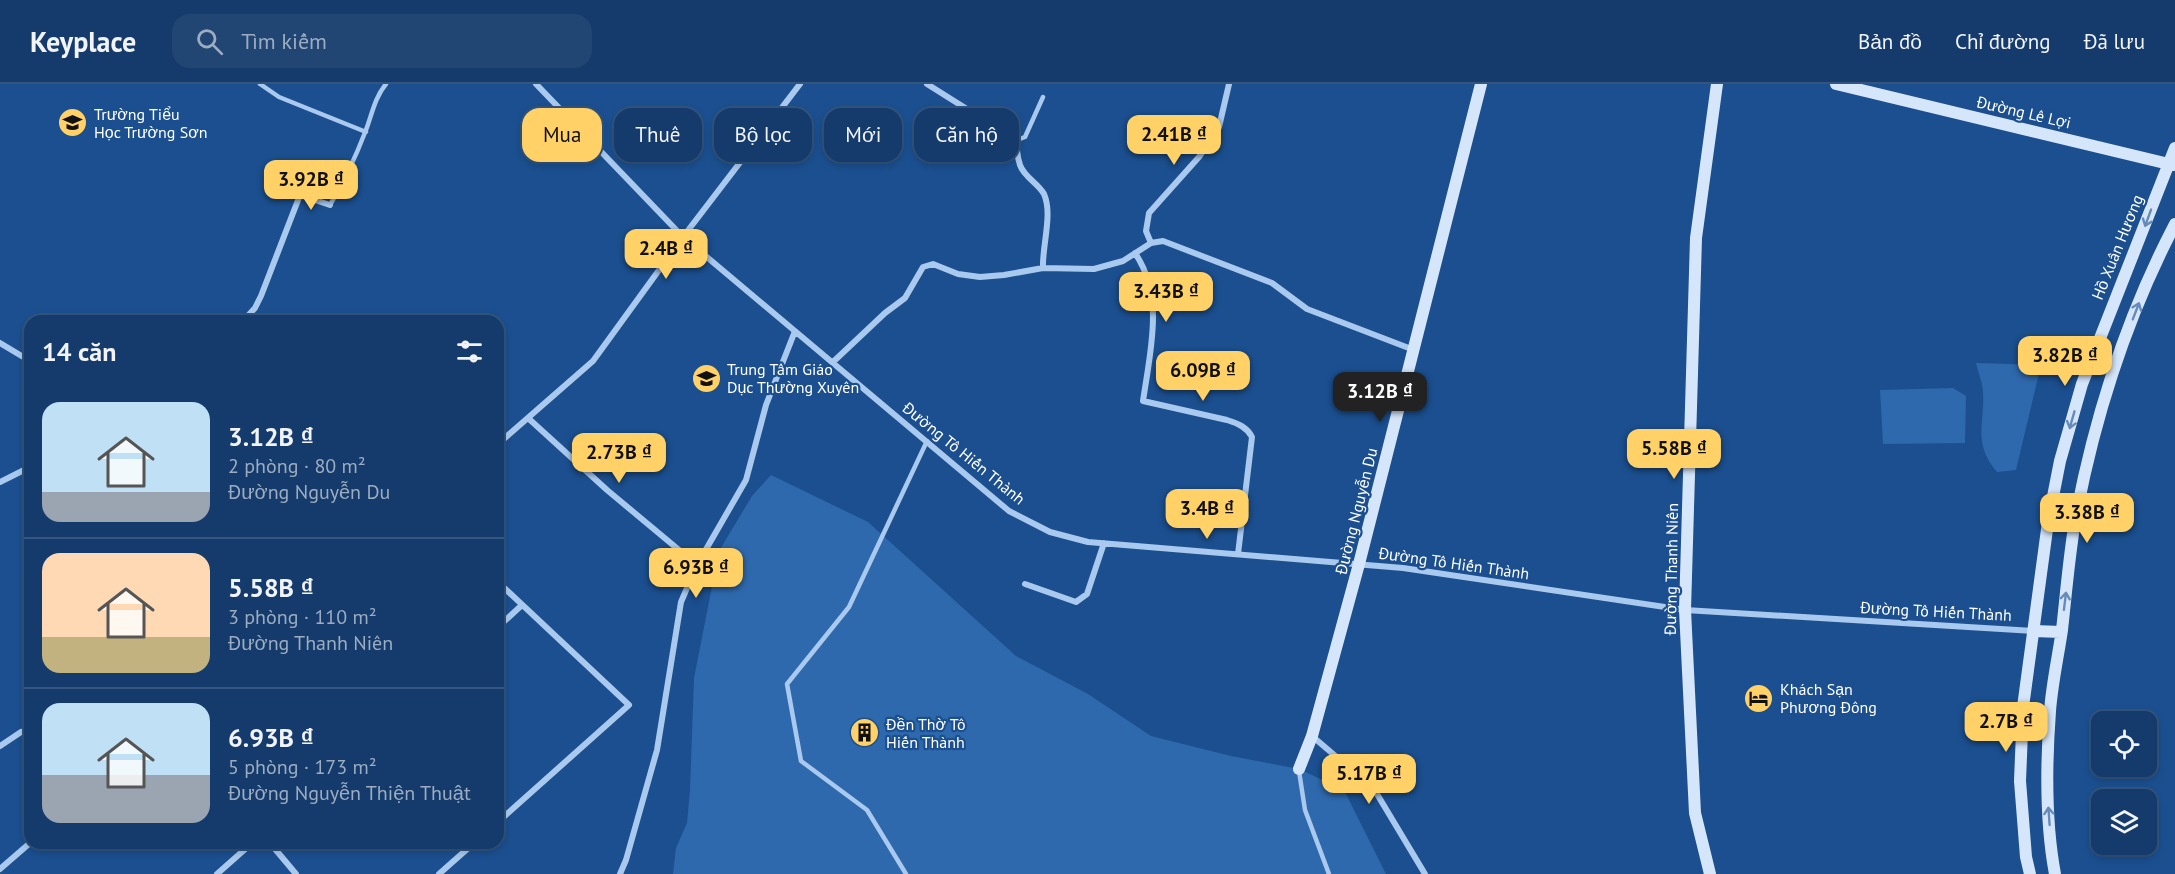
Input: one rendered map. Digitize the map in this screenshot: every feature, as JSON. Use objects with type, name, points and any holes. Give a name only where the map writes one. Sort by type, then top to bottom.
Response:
[{"type":"main road","name":"Đường Nguyễn Du","points":[[1299,769],[1312,736],[1359,564],[1481,84]]},
{"type":"main road","name":"Đường Thanh Niên","points":[[1710,874],[1695,813],[1685,610],[1696,238],[1717,84]]},
{"type":"main road","name":"Đường Lê Lợi","points":[[1836,84],[2172,164]]},
{"type":"main road","name":"Hồ Xuân Hương","points":[[2030,874],[2026,856],[2020,781],[2023,707],[2048,522],[2060,461],[2082,384],[2172,164],[2175,148]]},
{"type":"main road","points":[[2055,874],[2051,854],[2046,783],[2050,709],[2075,524],[2086,466],[2108,390],[2137,308],[2175,224]]},
{"type":"main road","points":[[2034,631],[2061,632]]},
{"type":"street","name":"Đường Tô Hiến Thành","points":[[536,84],[683,237],[1009,511],[1050,532],[1088,542],[1403,568],[1685,610],[2034,631]]},
{"type":"street","points":[[504,439],[593,361],[683,237],[800,84]]},
{"type":"street","points":[[927,84],[965,108]]},
{"type":"street","points":[[1151,243],[1146,231],[1149,213],[1199,156],[1219,127],[1227,85]]},
{"type":"street","points":[[1019,150],[1020,166],[1043,192],[1047,206],[1043,268]]},
{"type":"street","points":[[249,315],[261,296],[300,195],[330,206]]},
{"type":"street","points":[[833,362],[885,313],[905,298],[923,267],[928,264],[980,277],[1043,268],[1108,267],[1151,243],[1163,242],[1272,284],[1307,309],[1414,350]]},
{"type":"street","points":[[1135,253],[1148,277],[1154,314],[1143,401],[1240,424],[1250,432],[1252,437],[1238,554]]},
{"type":"street","points":[[620,874],[657,750],[681,602],[697,565],[746,480],[766,405],[795,331]]},
{"type":"street","points":[[0,343],[24,357]]},
{"type":"street","points":[[528,418],[607,490],[697,565]]},
{"type":"street","points":[[0,482],[24,470]]},
{"type":"street","points":[[1024,584],[1076,602],[1082,599],[1087,594],[1104,543]]},
{"type":"street","points":[[504,588],[629,705],[504,817]]},
{"type":"street","points":[[504,622],[522,605]]},
{"type":"street","points":[[0,746],[21,732]]},
{"type":"street","points":[[1312,736],[1374,789],[1425,874]]},
{"type":"street","points":[[1,871],[24,849]]},
{"type":"street","points":[[217,874],[245,849]]},
{"type":"street","points":[[275,849],[296,874]]},
{"type":"street","points":[[439,874],[467,849]]},
{"type":"lane","points":[[260,84],[279,97],[366,132]]},
{"type":"lane","points":[[330,206],[342,186],[366,132],[379,92],[387,84]]},
{"type":"lane","points":[[1019,139],[1025,137],[1043,96]]},
{"type":"lane","points":[[906,874],[867,810],[801,761],[787,684],[849,607],[927,441]]},
{"type":"lane","points":[[1299,769],[1305,810],[1329,874]]},
{"type":"shaded area","points":[[1976,363],[2041,365],[2016,470],[1997,472],[1985,451],[1981,433],[1983,391]]},
{"type":"shaded area","points":[[1953,388],[1966,396],[1965,443],[1883,444],[1880,390]]},
{"type":"shaded area","points":[[771,475],[868,522],[1016,656],[1088,694],[1151,736],[1231,756],[1299,769],[1344,790],[1386,874],[673,874],[676,848],[687,823],[694,678],[719,551],[752,496]]},
{"type":"place","name":"Trường Tiểu Học Trường Sơn","points":[[73,123]]},
{"type":"place","name":"Trung Tâm Giáo Dục Thường Xuyên","points":[[706,378]]},
{"type":"place","name":"Khách Sạn Phương Đông","points":[[1759,698]]},
{"type":"place","name":"Đền Thờ Tô Hiến Thành","points":[[865,733]]}]
